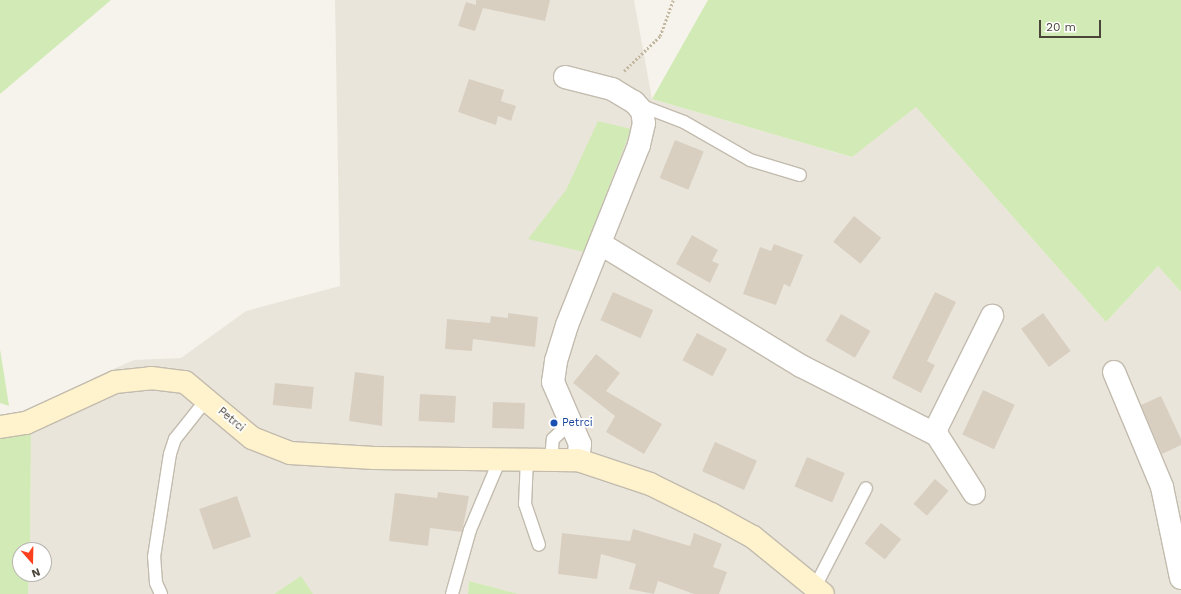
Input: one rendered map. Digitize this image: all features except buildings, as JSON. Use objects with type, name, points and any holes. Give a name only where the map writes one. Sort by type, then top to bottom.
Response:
[{"type":"street","points":[[565,77],[612,89],[634,102],[642,111],[644,123],[639,145],[601,244],[567,325],[556,361],[553,382],[569,424],[580,444],[578,460]]},
{"type":"street","points":[[601,244],[801,366],[934,433],[974,493]]},
{"type":"street","points":[[934,433],[992,316]]},
{"type":"street","points":[[1114,372],[1162,487],[1181,578]]},
{"type":"street","name":"Petrci","points":[[0,426],[26,423],[115,382],[151,378],[185,382],[252,438],[290,453],[578,460],[650,484],[711,514],[753,537],[819,590]]},
{"type":"lane","points":[[634,102],[684,122],[750,160],[800,175]]},
{"type":"lane","points":[[161,594],[156,583],[154,557],[170,454],[174,439],[206,400]]},
{"type":"lane","points":[[551,460],[553,439],[569,424]]},
{"type":"lane","points":[[452,594],[470,530],[500,459]]},
{"type":"lane","points":[[527,459],[525,504],[539,545]]},
{"type":"lane","points":[[819,590],[866,488]]},
{"type":"path","points":[[623,73],[660,36],[673,0]]},
{"type":"shaded area","points":[[335,0],[634,0],[652,99],[851,157],[916,107],[1106,322],[1158,266],[1181,292],[1181,594],[519,594],[469,581],[468,594],[313,594],[300,577],[274,594],[28,594],[29,582],[52,582],[52,542],[30,542],[31,430],[93,378],[134,360],[181,358],[246,311],[340,286]]},
{"type":"green space","points":[[0,0],[111,0],[0,94]]},
{"type":"green space","points":[[708,0],[1181,0],[1181,292],[1158,266],[1106,322],[916,107],[852,157],[652,99]]},
{"type":"green space","points":[[598,121],[631,129],[584,252],[528,239],[566,190]]},
{"type":"green space","points":[[0,349],[9,406],[0,403]]},
{"type":"green space","points":[[31,430],[30,542],[12,542],[12,582],[29,582],[28,594],[0,594],[0,437]]},
{"type":"green space","points":[[301,576],[313,594],[274,594]]},
{"type":"green space","points":[[469,581],[519,594],[468,594]]},
{"type":"place","name":"Petrci","points":[[554,423]]}]
